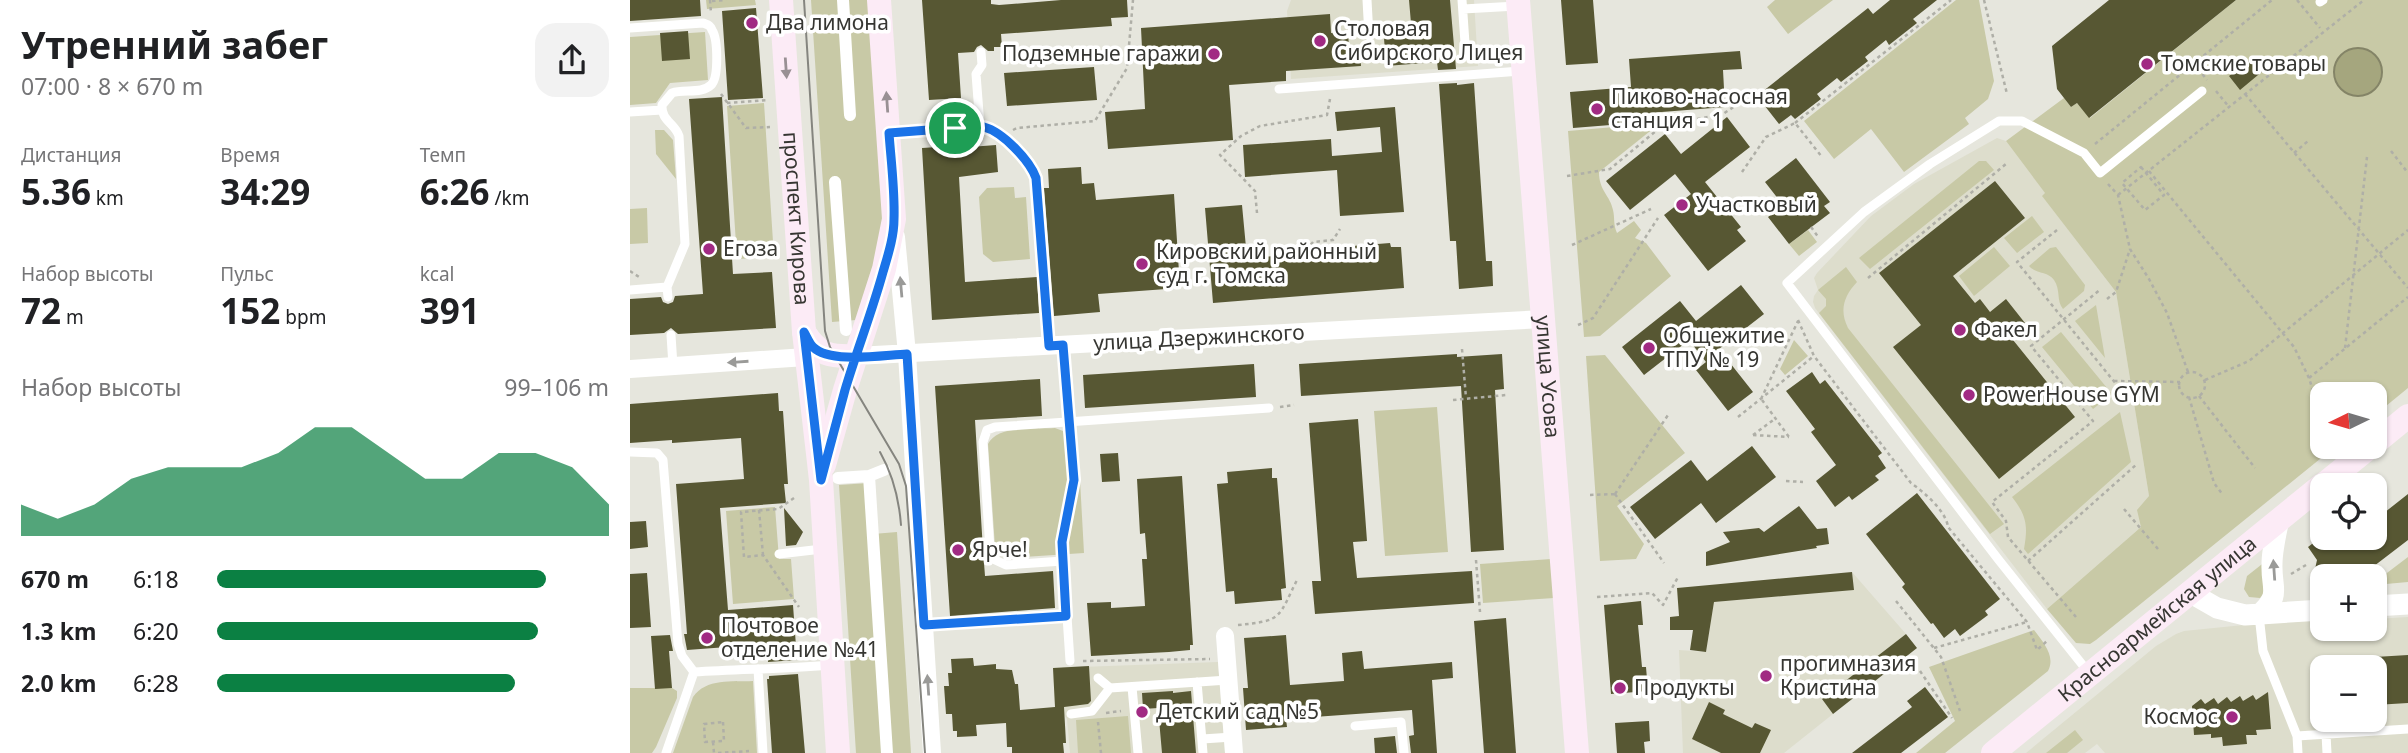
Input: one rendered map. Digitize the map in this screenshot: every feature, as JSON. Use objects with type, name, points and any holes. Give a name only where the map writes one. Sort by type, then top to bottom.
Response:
[{"type":"main road","name":"проспект Кирова","points":[[781,0],[806,357],[829,479]]},
{"type":"main road","name":"проспект Кирова","points":[[838,753],[825,549],[829,479],[856,356],[884,269],[894,219],[879,0]]},
{"type":"main road","name":"улица Усова","points":[[1518,3],[1577,753]]},
{"type":"main road","points":[[804,332],[813,347],[823,353],[856,356]]},
{"type":"main road","name":"Красноармейская улица","points":[[2387,433],[2408,416]]},
{"type":"main road","name":"Красноармейская улица","points":[[2338,473],[2356,459]]},
{"type":"main road","name":"Красноармейская улица","points":[[1993,753],[2310,495]]},
{"type":"street","points":[[843,0],[850,115]]},
{"type":"street","points":[[835,183],[846,330]]},
{"type":"street","points":[[894,219],[907,354],[932,753]]},
{"type":"street","name":"улица Дзержинского","points":[[856,356],[1543,319]]},
{"type":"street","points":[[630,369],[806,357]]},
{"type":"street","points":[[829,479],[869,476],[884,470]]},
{"type":"street","points":[[869,476],[887,753]]},
{"type":"street","points":[[2259,615],[2270,606],[2273,596],[2275,585],[2272,565],[2279,519]]},
{"type":"street","points":[[2189,592],[2230,612],[2259,615],[2310,611]]},
{"type":"street","points":[[2387,605],[2408,604]]},
{"type":"street","points":[[1231,630],[1227,658],[1234,745]]},
{"type":"lane","points":[[1367,0],[1369,36]]},
{"type":"lane","points":[[1465,43],[1462,5],[1518,3]]},
{"type":"lane","points":[[630,28],[700,23],[709,26],[714,35],[717,72],[713,83],[703,90],[672,93],[664,100],[662,110],[665,120],[679,136],[685,244],[668,292],[630,290]]},
{"type":"lane","points":[[979,126],[976,74],[982,65],[981,52]]},
{"type":"lane","points":[[1279,89],[1523,71]]},
{"type":"lane","points":[[2089,673],[1997,559],[1787,283],[1864,212],[1930,164],[1999,121],[2022,121],[2084,153],[2100,173],[2203,91]]},
{"type":"lane","points":[[630,112],[662,110]]},
{"type":"lane","points":[[889,133],[979,126],[1001,136],[1032,166],[1036,178],[1056,346],[1069,421]]},
{"type":"lane","points":[[671,335],[673,366]]},
{"type":"lane","points":[[1063,561],[1006,565],[993,559],[990,550],[983,437],[987,430],[995,427],[1069,421],[1269,408]]},
{"type":"lane","points":[[630,452],[657,453],[663,460],[678,645],[682,656],[694,672]]},
{"type":"lane","points":[[1062,542],[1070,661]]},
{"type":"lane","points":[[779,554],[825,549]]},
{"type":"lane","points":[[2259,615],[2263,651],[2297,736],[2298,753]]},
{"type":"lane","points":[[924,625],[1066,616]]},
{"type":"lane","points":[[694,672],[832,665]]},
{"type":"lane","points":[[758,669],[763,752]]},
{"type":"lane","points":[[666,753],[694,672]]},
{"type":"lane","points":[[1098,678],[1110,688],[1228,680]]},
{"type":"lane","points":[[1197,682],[1203,753]]},
{"type":"lane","points":[[1132,687],[1138,753]]},
{"type":"lane","points":[[1071,715],[1091,711],[1110,688]]},
{"type":"lane","points":[[1355,726],[1401,722],[1404,753]]},
{"type":"lane","points":[[2297,736],[2408,729]]},
{"type":"lane","points":[[2326,734],[2327,753]]},
{"type":"lane","points":[[1202,739],[1234,745]]},
{"type":"path","points":[[710,0],[726,0]]},
{"type":"path","points":[[1001,136],[1017,128],[1095,121],[1127,68],[1133,0]]},
{"type":"path","points":[[1742,172],[1766,137],[1796,124],[1951,0]]},
{"type":"path","points":[[1984,0],[2007,94]]},
{"type":"path","points":[[2084,153],[2272,0]]},
{"type":"path","points":[[2297,0],[2320,28]]},
{"type":"path","points":[[2118,195],[2364,0]]},
{"type":"path","points":[[2194,64],[2229,107]]},
{"type":"path","points":[[713,83],[746,128],[770,127]]},
{"type":"path","points":[[1257,213],[1255,191],[1220,155],[1241,136],[1260,127],[1327,115],[1332,85]]},
{"type":"path","points":[[2245,94],[2408,288]]},
{"type":"path","points":[[727,103],[768,100]]},
{"type":"path","points":[[1567,176],[1610,169],[1662,126],[1723,114],[1741,102]]},
{"type":"path","points":[[1796,124],[1822,157]]},
{"type":"path","points":[[2294,153],[2308,141]]},
{"type":"path","points":[[2391,150],[2408,173]]},
{"type":"path","points":[[2346,348],[2367,157]]},
{"type":"path","points":[[1868,278],[2007,164]]},
{"type":"path","points":[[2148,172],[2164,195],[2146,211],[2122,183],[2141,167],[2148,172],[2283,331],[2294,346],[2310,382]]},
{"type":"path","points":[[2100,173],[2118,195],[2130,249],[2150,279],[2167,313],[2188,372]]},
{"type":"path","points":[[1572,245],[1651,209]]},
{"type":"path","points":[[1577,326],[1593,318],[1658,218]]},
{"type":"path","points":[[1291,249],[1309,247],[1313,242],[1333,240],[1340,229]]},
{"type":"path","points":[[2057,230],[2017,262],[2124,395]]},
{"type":"path","points":[[2205,380],[2249,361],[2408,230]]},
{"type":"path","points":[[2107,299],[2116,292],[2130,249]]},
{"type":"path","points":[[2076,617],[2008,537],[2006,521],[1992,502],[2093,421],[2031,346],[2101,289]]},
{"type":"path","points":[[2309,378],[2408,297]]},
{"type":"path","points":[[1761,399],[1798,320],[1814,356],[1911,483],[1923,491],[1947,521],[1948,527],[2027,622],[2037,650],[2049,640]]},
{"type":"path","points":[[1462,349],[1466,399]]},
{"type":"path","points":[[1738,416],[1814,356]]},
{"type":"path","points":[[2188,372],[2196,372],[2205,380],[2205,387],[2199,396]]},
{"type":"path","points":[[2188,372],[2180,382],[2180,390],[2189,397],[2214,483],[2223,495]]},
{"type":"path","points":[[2114,381],[2180,382]]},
{"type":"path","points":[[1453,400],[1506,396]]},
{"type":"path","points":[[2189,397],[2199,396]]},
{"type":"path","points":[[2199,396],[2255,468]]},
{"type":"path","points":[[1761,399],[1776,418],[1789,437],[1753,435],[1776,418]]},
{"type":"path","points":[[1615,494],[1668,415]]},
{"type":"path","points":[[1062,542],[1074,480],[1069,421]]},
{"type":"path","points":[[2028,561],[2137,464]]},
{"type":"path","points":[[1786,481],[1803,482]]},
{"type":"path","points":[[1590,495],[1615,494]]},
{"type":"path","points":[[1615,494],[1664,563]]},
{"type":"path","points":[[762,555],[744,557],[741,512],[778,509],[794,498]]},
{"type":"path","points":[[2124,509],[2158,549]]},
{"type":"path","points":[[760,510],[762,555],[799,607]]},
{"type":"path","points":[[1476,559],[1480,612]]},
{"type":"path","points":[[1597,597],[1652,593],[1663,605],[1678,577]]},
{"type":"path","points":[[1231,630],[1274,619],[1281,612],[1298,578]]},
{"type":"path","points":[[1896,601],[1941,657],[1960,711]]},
{"type":"path","points":[[1934,648],[2027,622]]},
{"type":"path","points":[[1070,661],[1227,658]]},
{"type":"path","points":[[1920,671],[1952,718]]},
{"type":"path","points":[[1101,753],[1100,716],[1134,710]]},
{"type":"path","points":[[723,722],[724,741],[713,741],[705,742],[704,724],[723,722]]},
{"type":"path","points":[[713,741],[716,753],[763,752]]},
{"type":"shaded area","points":[[706,0],[755,0],[756,5],[707,9]]},
{"type":"shaded area","points":[[811,0],[869,0],[884,220],[882,239],[856,320],[832,322]]},
{"type":"shaded area","points":[[1291,0],[1474,0],[1478,66],[1291,79],[1287,11]]},
{"type":"shaded area","points":[[1775,0],[1833,0],[1788,34],[1767,7]]},
{"type":"shaded area","points":[[1956,0],[1979,0],[1994,81],[1988,99],[1965,118],[1969,124],[1904,172],[1871,129],[1834,159],[1804,121]]},
{"type":"shaded area","points":[[2236,0],[2408,0],[2408,388],[2387,405],[2387,382],[2310,382],[2310,459],[2320,459],[2090,644],[2076,643],[2047,609],[2141,527],[2137,510],[2149,496],[2116,292],[2042,196],[2045,193],[2006,141],[2064,98],[2071,107],[2077,103],[2090,118]]},
{"type":"shaded area","points":[[705,32],[708,80],[670,83],[656,103],[630,105],[630,37]]},
{"type":"shaded area","points":[[2358,48],[2375,55],[2382,72],[2375,89],[2358,96],[2341,89],[2334,72],[2341,55]]},
{"type":"shaded area","points":[[764,103],[774,257],[737,259],[727,106]]},
{"type":"shaded area","points":[[1659,118],[1659,124],[1599,172],[1599,178],[1612,205],[1617,233],[1634,221],[1641,230],[1635,238],[1646,243],[1671,276],[1600,336],[1584,337],[1568,131],[1626,126]]},
{"type":"shaded area","points":[[655,130],[664,130],[673,140],[676,179],[656,154]]},
{"type":"shaded area","points":[[1997,138],[2006,141],[2046,194],[2043,197],[2116,292],[2149,496],[2141,527],[2047,609],[1813,302],[1818,290],[1814,278],[1817,273],[1871,216],[1914,184]]},
{"type":"shaded area","points":[[1979,161],[1986,161],[1994,170],[1870,269],[1859,258]]},
{"type":"shaded area","points":[[1014,187],[1015,198],[1026,197],[1030,259],[993,262],[983,254],[979,197],[987,188]]},
{"type":"shaded area","points":[[647,208],[648,243],[630,244],[630,209]]},
{"type":"shaded area","points":[[2032,216],[2044,232],[2017,253],[2004,238]]},
{"type":"shaded area","points":[[1808,230],[1817,242],[1799,256],[1789,244]]},
{"type":"shaded area","points":[[1994,247],[2010,266],[1974,296],[1959,276]]},
{"type":"shaded area","points":[[2056,247],[2085,285],[2084,291],[2063,309],[2054,280],[2029,266],[2050,248]]},
{"type":"shaded area","points":[[1846,267],[1857,282],[1843,309],[1848,328],[2004,524],[1990,534],[1819,313],[1826,306],[1826,299],[1818,290]]},
{"type":"shaded area","points":[[2096,305],[2105,358],[2075,321]]},
{"type":"shaded area","points":[[2061,332],[2112,394],[2093,409],[2042,347]]},
{"type":"shaded area","points":[[1794,340],[1808,356],[1785,375],[1780,369]]},
{"type":"shaded area","points":[[1605,355],[1685,453],[1617,506],[1644,544],[1636,559],[1600,561],[1586,356]]},
{"type":"shaded area","points":[[1437,407],[1448,552],[1385,556],[1374,411]]},
{"type":"shaded area","points":[[2120,412],[2131,462],[2028,554],[2024,549],[2025,522],[2012,497]]},
{"type":"shaded area","points":[[1055,428],[1063,431],[1080,480],[1084,553],[1007,558],[995,547],[988,444],[993,438],[1008,431]]},
{"type":"shaded area","points":[[869,483],[873,534],[897,532],[911,753],[856,753],[839,485]]},
{"type":"shaded area","points":[[775,507],[779,559],[791,559],[794,599],[733,604],[726,511]]},
{"type":"shaded area","points":[[2408,557],[2408,582],[2387,584],[2387,573]]},
{"type":"shaded area","points":[[1551,559],[1554,598],[1483,603],[1480,564]]},
{"type":"shaded area","points":[[2266,561],[2269,586],[2260,598],[2249,597],[2244,589],[2247,576]]},
{"type":"shaded area","name":"прогимназия Кристина","points":[[1852,572],[1906,634],[1823,699],[1833,714],[1784,753],[1683,753],[1679,650],[1706,652],[1714,602],[1853,590]]},
{"type":"shaded area","points":[[2408,617],[2408,753],[2105,753],[2097,744],[2085,753],[2026,753],[2156,646],[2176,634],[2310,618],[2310,641],[2387,641],[2387,618]]},
{"type":"shaded area","points":[[2034,630],[2049,655],[2048,671],[1945,753],[1916,753],[1955,721],[1929,667]]},
{"type":"shaded area","name":"Детский сад №5","points":[[1218,662],[1225,753],[1070,753],[1067,719],[1055,704],[1053,668]]},
{"type":"shaded area","points":[[753,681],[757,753],[673,753],[693,697],[698,691],[720,682]]},
{"type":"shaded area","points":[[630,688],[672,688],[677,691],[677,698],[652,753],[630,753]]},
{"type":"shaded area","points":[[1128,716],[1131,753],[1078,753],[1076,720]]},
{"type":"shaded area","points":[[2075,730],[2083,740],[2067,753],[2046,753]]},
{"type":"building","points":[[630,0],[700,0],[701,16],[630,21]]},
{"type":"building","points":[[922,0],[991,0],[991,4],[999,5],[1061,0],[1127,0],[1128,17],[1111,18],[1112,26],[1001,34],[1002,47],[994,47],[994,51],[988,51],[981,45],[974,52],[958,53],[961,98],[929,100]]},
{"type":"building","points":[[1409,0],[1450,0],[1456,69],[1438,70],[1437,62],[1386,66],[1384,38],[1412,35]]},
{"type":"building","points":[[1561,0],[1593,0],[1598,63],[1566,65]]},
{"type":"building","points":[[1890,0],[1937,0],[1913,19],[1917,23],[1889,45],[1886,40],[1865,57],[1868,61],[1841,82],[1837,78],[1817,94],[1821,99],[1795,119],[1791,115],[1779,124],[1757,96],[1868,8],[1873,14]]},
{"type":"building","points":[[2109,0],[2236,0],[2089,118],[2077,103],[2071,107],[2057,89],[2052,46]]},
{"type":"building","points":[[756,8],[763,98],[728,100],[722,11]]},
{"type":"building","points":[[1330,14],[1331,33],[1348,32],[1349,48],[1360,48],[1361,66],[1286,71],[1286,81],[1229,85],[1233,140],[1108,149],[1105,112],[1145,109],[1141,28]]},
{"type":"building","points":[[688,31],[690,59],[662,61],[660,33]]},
{"type":"building","points":[[1740,51],[1742,69],[1723,70],[1725,107],[1649,113],[1651,116],[1622,118],[1623,124],[1573,128],[1570,92],[1631,87],[1629,59]]},
{"type":"building","points":[[2253,57],[2264,70],[2240,90],[2229,76]]},
{"type":"building","points":[[1094,67],[1097,100],[1007,106],[1004,73]]},
{"type":"building","points":[[1474,83],[1486,261],[1492,261],[1493,286],[1459,289],[1456,241],[1450,241],[1439,84]]},
{"type":"building","points":[[722,97],[733,274],[772,272],[776,328],[678,334],[671,328],[664,333],[630,335],[630,299],[661,297],[663,302],[668,304],[673,302],[675,296],[703,294],[689,99]]},
{"type":"building","points":[[1395,107],[1404,212],[1340,216],[1337,170],[1245,177],[1243,145],[1331,139],[1332,156],[1382,152],[1380,127],[1337,131],[1335,112]]},
{"type":"building","points":[[1727,117],[1750,147],[1705,182],[1741,227],[1737,230],[1746,241],[1708,271],[1664,215],[1691,194],[1675,174],[1630,210],[1606,181],[1665,134],[1681,154]]},
{"type":"building","points":[[996,145],[998,172],[959,177],[965,282],[1037,277],[1039,313],[932,320],[922,148]]},
{"type":"building","points":[[1796,158],[1830,202],[1824,206],[1830,213],[1789,244],[1768,217],[1783,205],[1765,182]]},
{"type":"building","points":[[1081,167],[1082,184],[1094,183],[1096,200],[1174,194],[1180,288],[1098,294],[1100,312],[1054,316],[1044,188],[1049,188],[1048,169]]},
{"type":"building","name":"Факел","points":[[1995,181],[2025,218],[1953,276],[1975,303],[1980,299],[1990,312],[2006,299],[2025,323],[2009,335],[2075,417],[1999,479],[1893,347],[1921,325],[1879,273]]},
{"type":"building","points":[[1242,205],[1247,258],[1316,253],[1315,249],[1390,243],[1391,247],[1401,247],[1404,288],[1213,303],[1205,208]]},
{"type":"building","name":"Общежитие ТПУ № 19","points":[[1741,285],[1764,314],[1719,349],[1753,392],[1728,411],[1696,370],[1706,362],[1689,340],[1644,375],[1622,347],[1680,301],[1696,321]]},
{"type":"building","points":[[1457,354],[1457,357],[1502,354],[1504,389],[1495,390],[1504,550],[1471,552],[1461,386],[1301,396],[1299,364]]},
{"type":"building","points":[[1254,364],[1256,397],[1085,408],[1083,375]]},
{"type":"building","points":[[1812,372],[1820,384],[1825,380],[1882,453],[1878,456],[1886,468],[1875,476],[1879,480],[1852,500],[1849,496],[1835,507],[1816,481],[1836,465],[1811,432],[1815,429],[1786,391]]},
{"type":"building","points":[[1040,379],[1042,416],[975,420],[983,550],[985,576],[1053,571],[1055,608],[950,616],[935,386]]},
{"type":"building","points":[[778,393],[779,411],[783,411],[788,484],[784,484],[786,503],[720,508],[728,610],[793,605],[797,660],[768,662],[767,644],[687,650],[676,484],[744,479],[741,438],[630,443],[630,404]]},
{"type":"building","points":[[1358,419],[1367,541],[1353,542],[1357,578],[1472,571],[1474,603],[1315,614],[1312,581],[1321,581],[1309,423]]},
{"type":"building","points":[[1752,446],[1776,477],[1716,523],[1701,503],[1655,539],[1630,507],[1691,460],[1707,481]]},
{"type":"building","points":[[1118,453],[1120,481],[1102,482],[1100,454]]},
{"type":"building","points":[[1272,468],[1272,478],[1277,478],[1286,588],[1281,589],[1282,600],[1235,604],[1234,591],[1226,592],[1217,484],[1228,483],[1227,472]]},
{"type":"building","points":[[1182,476],[1193,645],[1190,645],[1190,650],[1091,656],[1087,603],[1111,602],[1111,608],[1145,606],[1142,559],[1147,559],[1145,533],[1140,534],[1137,479]]},
{"type":"building","points":[[1917,493],[2000,599],[1985,611],[1988,615],[1960,636],[1955,629],[1944,638],[1933,623],[1931,624],[1902,587],[1905,584],[1866,534]]},
{"type":"building","points":[[2408,494],[2408,540],[2377,564],[2316,564],[2317,560],[2310,550],[2387,550],[2387,511]]},
{"type":"building","points":[[1799,506],[1817,529],[1827,528],[1829,544],[1706,566],[1706,552],[1730,542],[1723,532],[1759,528],[1764,532]]},
{"type":"building","points":[[784,508],[803,532],[796,545],[786,546]]},
{"type":"building","points":[[646,521],[648,547],[630,549],[630,522]]},
{"type":"building","points":[[1852,572],[1854,590],[1714,602],[1706,652],[1690,650],[1693,630],[1670,630],[1670,617],[1679,616],[1677,588]]},
{"type":"building","points":[[647,573],[651,627],[630,628],[630,574]]},
{"type":"building","points":[[1641,601],[1643,625],[1638,625],[1642,667],[1646,667],[1648,691],[1611,694],[1604,605]]},
{"type":"building","points":[[1506,618],[1516,753],[1484,753],[1474,621]]},
{"type":"building","points":[[1906,634],[1917,648],[1833,714],[1822,699]]},
{"type":"building","points":[[670,635],[673,651],[669,651],[672,688],[655,689],[651,636]]},
{"type":"building","points":[[1286,635],[1290,685],[1344,681],[1342,653],[1362,651],[1364,669],[1452,662],[1453,678],[1432,680],[1437,753],[1411,753],[1409,736],[1414,735],[1412,710],[1286,719],[1287,727],[1246,730],[1243,688],[1248,688],[1244,638]]},
{"type":"building","points":[[2408,655],[2408,703],[2387,704],[2387,656]]},
{"type":"building","points":[[973,658],[974,666],[996,664],[996,669],[1012,670],[1015,684],[1018,684],[1020,710],[1055,707],[1053,668],[1089,666],[1091,701],[1088,704],[1064,707],[1064,753],[1012,753],[1012,747],[1007,747],[1006,723],[976,725],[977,736],[957,737],[957,731],[953,731],[952,714],[946,714],[944,686],[949,686],[951,659]]},
{"type":"building","points":[[798,674],[805,753],[772,753],[767,679],[769,676]]},
{"type":"building","points":[[1925,687],[1948,717],[1901,753],[1852,753],[1912,707],[1907,701]]},
{"type":"building","points":[[1191,691],[1196,753],[1162,753],[1158,708],[1143,709],[1142,693]]},
{"type":"building","name":"Космос","points":[[2268,692],[2271,729],[2256,730],[2257,735],[2246,735],[2247,744],[2223,746],[2222,737],[2211,738],[2211,734],[2194,735],[2192,706],[2201,699],[2205,704],[2214,698],[2218,704],[2227,697],[2231,702],[2240,696],[2243,701],[2253,695],[2256,700]]},
{"type":"building","points":[[1709,702],[1725,710],[1723,714],[1752,728],[1755,723],[1771,730],[1760,753],[1721,753],[1692,739]]},
{"type":"building","points":[[1649,721],[1650,741],[1644,742],[1645,753],[1617,753],[1615,723]]},
{"type":"building","points":[[1395,736],[1397,753],[1375,753],[1374,738]]},
{"type":"tram line","points":[[804,0],[825,331],[830,347],[899,464],[906,486],[925,753]]},
{"type":"tram line","points":[[880,452],[895,487],[901,525]]},
{"type":"place","name":"Два лимона","points":[[752,23]]},
{"type":"place","name":"Столовая Сибирского Лицея","points":[[1320,41]]},
{"type":"place","name":"Подземные гаражи","points":[[1214,54]]},
{"type":"place","name":"Томские товары","points":[[2147,64]]},
{"type":"place","name":"Пиково-насосная станция - 1","points":[[1597,109]]},
{"type":"place","name":"Участковый","points":[[1682,205]]},
{"type":"place","name":"Егоза","points":[[709,249]]},
{"type":"place","name":"Кировский районный суд г. Томска","points":[[1142,264]]},
{"type":"place","name":"Факел","points":[[1960,330]]},
{"type":"place","name":"Общежитие ТПУ № 19","points":[[1649,348]]},
{"type":"place","name":"PowerHouse GYM","points":[[1969,395]]},
{"type":"place","name":"Ярче!","points":[[958,550]]},
{"type":"place","name":"Почтовое отделение №41","points":[[707,638]]},
{"type":"place","name":"прогимназия Кристина","points":[[1766,676]]},
{"type":"place","name":"Продукты","points":[[1620,688]]},
{"type":"place","name":"Детский сад №5","points":[[1142,712]]},
{"type":"place","name":"Космос","points":[[2232,717]]},
{"type":"route","points":[[955,128],[889,133],[894,219],[891,243],[878,292],[866,329],[856,356],[845,390],[821,480],[804,332],[813,347],[830,355],[843,357],[856,356],[907,354],[924,625],[1066,616],[1062,542],[1074,480],[1063,345],[1049,346],[1036,178],[1032,166],[992,130],[979,126],[955,128]]}]
